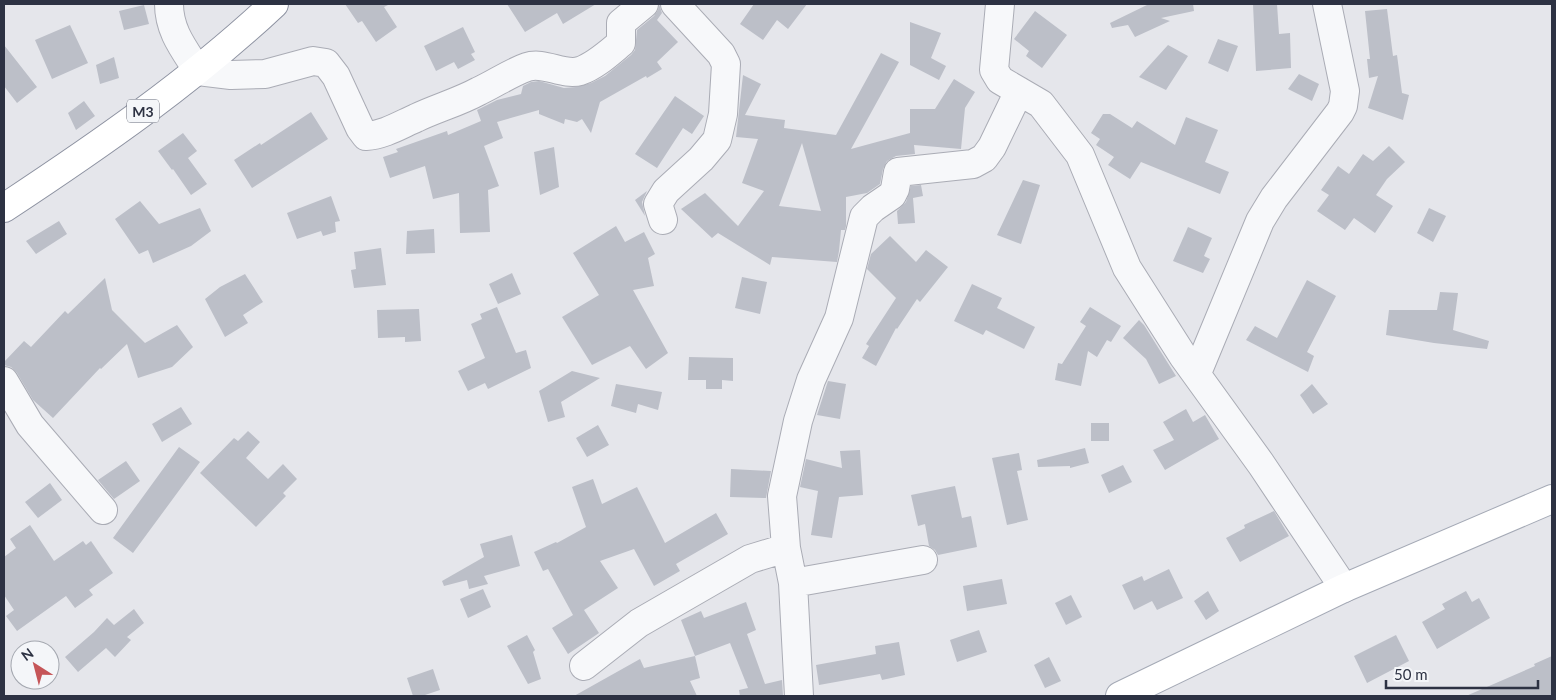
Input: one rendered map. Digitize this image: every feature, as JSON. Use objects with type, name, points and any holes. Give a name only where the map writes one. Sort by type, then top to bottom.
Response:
[{"type":"main road","name":"M3","points":[[4,208],[67,167],[198,70],[274,4]]},
{"type":"main road","points":[[1120,696],[1344,588],[1552,499]]},
{"type":"street","points":[[169,4],[169,16],[176,35],[198,70],[231,75],[265,74],[313,61],[326,63],[336,76],[360,128],[366,136],[378,135],[478,92],[514,72],[530,66],[579,71],[599,61],[621,43],[621,23],[644,4]]},
{"type":"street","points":[[663,220],[658,204],[666,191],[701,159],[718,140],[723,114],[726,64],[721,54],[675,4]]},
{"type":"street","points":[[1000,4],[994,70],[1000,80],[1041,104],[1080,155],[1127,268],[1183,356],[1261,464],[1344,588]]},
{"type":"street","points":[[1197,374],[1260,220],[1274,198],[1343,106],[1345,98],[1344,82],[1327,4]]},
{"type":"street","points":[[798,696],[794,583],[786,548],[782,496],[798,421],[811,380],[839,318],[864,217],[873,208],[892,195],[896,189],[898,172],[956,167],[974,164],[984,158],[992,147],[1018,91]]},
{"type":"street","points":[[4,381],[30,425],[103,510]]},
{"type":"street","points":[[584,666],[639,622],[750,559],[786,548]]},
{"type":"street","points":[[794,583],[922,560]]},
{"type":"building","points":[[345,4],[390,4],[384,7],[397,27],[376,42],[362,21],[358,23]]},
{"type":"building","points":[[507,4],[596,4],[563,24],[557,13],[525,32]]},
{"type":"building","points":[[659,4],[662,13],[657,20],[678,42],[657,62],[662,69],[600,102],[591,133],[582,119],[577,122],[565,119],[564,124],[539,114],[539,110],[497,122],[503,138],[484,146],[499,186],[488,190],[490,232],[460,233],[459,193],[433,199],[425,166],[390,178],[383,157],[398,152],[396,149],[447,131],[448,135],[481,121],[477,110],[497,100],[521,94],[523,86],[531,82],[539,81],[564,88],[591,83],[605,76],[635,50],[637,30],[654,16]]},
{"type":"building","points":[[754,4],[807,4],[788,29],[777,20],[763,40],[740,24]]},
{"type":"building","points":[[1149,4],[1193,4],[1194,11],[1161,18],[1170,21],[1135,37],[1128,25],[1112,28],[1110,23]]},
{"type":"building","points":[[1253,4],[1277,4],[1279,34],[1290,33],[1291,68],[1256,71]]},
{"type":"building","points":[[144,5],[149,24],[124,30],[119,11]]},
{"type":"building","points":[[1387,9],[1393,56],[1397,55],[1402,93],[1409,95],[1403,120],[1368,108],[1378,76],[1369,78],[1367,59],[1370,59],[1365,11]]},
{"type":"building","points":[[1035,11],[1067,35],[1042,68],[1026,56],[1029,51],[1014,39]]},
{"type":"building","points":[[910,22],[941,33],[931,58],[946,66],[939,80],[910,65]]},
{"type":"building","points":[[70,25],[88,63],[52,79],[35,40]]},
{"type":"building","points":[[463,27],[475,52],[471,54],[475,60],[458,69],[454,62],[436,71],[424,46]]},
{"type":"building","points":[[1218,39],[1238,46],[1228,72],[1208,63]]},
{"type":"building","points":[[4,45],[37,87],[17,103],[4,86]]},
{"type":"building","points":[[1168,45],[1188,56],[1166,90],[1139,77]]},
{"type":"building","points":[[881,53],[899,62],[851,149],[910,133],[910,109],[935,109],[954,79],[975,92],[965,108],[961,149],[914,145],[915,154],[896,156],[887,161],[880,184],[867,193],[846,197],[846,226],[845,230],[841,230],[837,262],[772,257],[770,265],[718,233],[712,238],[681,209],[705,193],[738,226],[764,191],[742,183],[758,139],[736,137],[743,75],[761,84],[745,115],[785,120],[784,128],[836,135]],"holes":[[[802,143],[821,211],[779,206]]]},
{"type":"building","points":[[114,57],[119,78],[100,84],[96,65]]},
{"type":"building","points":[[1299,74],[1319,84],[1312,101],[1288,89]]},
{"type":"building","points":[[675,96],[704,116],[692,134],[683,128],[657,168],[635,154]]},
{"type":"building","points":[[84,101],[95,116],[76,130],[68,113]]},
{"type":"building","points":[[311,112],[328,139],[252,188],[234,160],[260,143],[261,145]]},
{"type":"building","points":[[1103,114],[1110,114],[1132,128],[1137,121],[1175,145],[1186,117],[1218,130],[1205,162],[1229,172],[1220,194],[1141,162],[1130,179],[1108,165],[1114,157],[1096,145],[1100,139],[1091,133]]},
{"type":"building","points":[[183,133],[197,151],[188,158],[207,184],[191,195],[158,151]]},
{"type":"building","points":[[1389,146],[1405,162],[1387,179],[1376,195],[1393,206],[1375,233],[1354,218],[1345,230],[1317,211],[1329,195],[1321,190],[1338,166],[1349,174],[1363,154],[1373,161]]},
{"type":"building","points":[[554,147],[559,187],[540,195],[534,152]]},
{"type":"building","points":[[1023,180],[1040,185],[1021,244],[997,235]]},
{"type":"building","points":[[921,185],[923,196],[913,198],[915,223],[898,224],[897,211],[906,202],[911,186]]},
{"type":"building","points":[[647,191],[642,202],[645,216],[635,200]]},
{"type":"building","points":[[331,196],[340,221],[335,222],[336,232],[323,236],[321,231],[297,239],[287,213]]},
{"type":"building","points":[[140,201],[159,224],[200,208],[211,231],[191,246],[153,263],[148,250],[139,254],[115,219]]},
{"type":"building","points":[[1429,208],[1446,216],[1433,242],[1417,233]]},
{"type":"building","points":[[59,221],[67,234],[36,254],[26,241]]},
{"type":"building","points":[[616,226],[625,242],[644,232],[655,254],[648,258],[654,286],[633,290],[668,353],[646,369],[630,346],[592,365],[562,317],[599,295],[573,253]]},
{"type":"building","points":[[1188,227],[1212,238],[1204,256],[1210,259],[1203,273],[1173,261]]},
{"type":"building","points":[[434,229],[435,253],[406,254],[407,231]]},
{"type":"building","points":[[890,236],[916,262],[926,250],[948,267],[920,302],[917,299],[896,328],[876,366],[862,358],[869,346],[866,344],[896,298],[867,269],[871,254]]},
{"type":"building","points":[[381,248],[386,285],[354,288],[351,270],[356,269],[354,252]]},
{"type":"building","points":[[512,273],[521,294],[498,304],[489,284]]},
{"type":"building","points":[[245,274],[263,302],[243,315],[248,323],[225,337],[205,299],[220,287]]},
{"type":"building","points":[[742,277],[767,282],[760,314],[735,308]]},
{"type":"building","points":[[105,278],[112,310],[145,343],[177,325],[193,347],[172,367],[138,378],[127,344],[100,368],[53,418],[33,400],[17,373],[11,367],[4,365],[4,362],[24,341],[31,347],[65,311],[68,314]]},
{"type":"building","points":[[1307,280],[1336,296],[1307,352],[1314,356],[1308,372],[1246,340],[1255,326],[1277,338]]},
{"type":"building","points":[[972,284],[1002,298],[997,308],[1035,327],[1024,349],[986,330],[983,335],[954,321]]},
{"type":"building","points":[[1440,292],[1458,293],[1453,330],[1489,341],[1487,349],[1386,335],[1389,310],[1437,310]]},
{"type":"building","points":[[497,307],[516,353],[526,350],[531,368],[488,389],[485,383],[468,391],[458,371],[485,358],[471,324],[482,319],[480,314]]},
{"type":"building","points":[[1090,307],[1121,326],[1111,342],[1107,340],[1097,357],[1088,351],[1081,386],[1055,380],[1058,363],[1062,364],[1086,326],[1080,322]]},
{"type":"building","points":[[419,309],[421,341],[405,342],[405,337],[378,338],[377,310]]},
{"type":"building","points":[[1139,320],[1176,376],[1159,384],[1146,359],[1123,338]]},
{"type":"building","points":[[689,357],[733,358],[733,381],[722,380],[722,389],[706,389],[706,380],[688,380]]},
{"type":"building","points":[[572,371],[600,378],[561,402],[565,417],[548,422],[539,391]]},
{"type":"building","points":[[828,381],[846,384],[840,419],[817,415]]},
{"type":"building","points":[[616,384],[662,392],[658,410],[638,404],[636,413],[611,406]]},
{"type":"building","points":[[1312,384],[1328,404],[1313,414],[1300,395]]},
{"type":"building","points":[[181,407],[192,424],[162,442],[152,424]]},
{"type":"building","points":[[1186,409],[1193,422],[1205,415],[1219,439],[1165,470],[1153,450],[1174,440],[1163,422]]},
{"type":"building","points":[[1091,423],[1109,423],[1109,441],[1091,441]]},
{"type":"building","points":[[598,425],[609,445],[587,457],[576,438]]},
{"type":"building","points":[[248,431],[260,442],[246,458],[268,479],[283,464],[297,479],[283,493],[286,496],[256,527],[200,473],[234,438],[238,441]]},
{"type":"building","points":[[179,447],[200,462],[133,553],[113,538]]},
{"type":"building","points":[[1085,448],[1089,463],[1070,468],[1070,466],[1038,467],[1037,460]]},
{"type":"building","points":[[860,450],[863,495],[839,497],[832,538],[811,535],[818,491],[800,487],[806,459],[842,468],[840,451]]},
{"type":"building","points":[[1019,453],[1022,470],[1017,471],[1028,520],[1007,525],[992,458]]},
{"type":"building","points":[[126,461],[140,481],[114,499],[98,480]]},
{"type":"building","points":[[1123,465],[1132,482],[1109,493],[1101,475]]},
{"type":"building","points":[[731,469],[771,471],[766,498],[730,497]]},
{"type":"building","points":[[593,479],[602,504],[637,487],[665,543],[716,513],[728,534],[676,564],[680,571],[654,586],[634,549],[600,561],[618,588],[584,610],[599,633],[568,654],[552,628],[573,615],[548,569],[543,571],[534,552],[557,543],[586,527],[572,487]]},
{"type":"building","points":[[50,483],[62,500],[38,518],[25,502]]},
{"type":"building","points":[[955,486],[962,518],[971,516],[977,547],[938,555],[929,546],[925,524],[918,526],[911,495]]},
{"type":"building","points":[[1274,511],[1289,536],[1240,562],[1226,538],[1245,528],[1244,525]]},
{"type":"building","points":[[30,525],[54,561],[83,541],[86,545],[91,541],[113,573],[89,590],[93,595],[75,608],[66,596],[17,631],[6,616],[14,610],[4,595],[4,557],[16,548],[10,539]]},
{"type":"building","points":[[512,535],[520,566],[484,576],[488,584],[469,589],[467,580],[444,586],[442,581],[484,557],[480,544]]},
{"type":"building","points":[[1169,569],[1183,598],[1157,610],[1152,601],[1134,610],[1122,585],[1142,576],[1144,581]]},
{"type":"building","points":[[1002,579],[1007,604],[967,611],[963,586]]},
{"type":"building","points":[[483,589],[491,607],[468,618],[460,599]]},
{"type":"building","points":[[1208,591],[1219,611],[1206,620],[1194,601]]},
{"type":"building","points":[[1466,591],[1472,602],[1479,598],[1490,618],[1437,649],[1422,622],[1445,609],[1442,604]]},
{"type":"building","points":[[1071,595],[1082,617],[1066,625],[1055,603]]},
{"type":"building","points":[[746,602],[756,630],[747,634],[765,684],[782,680],[783,696],[740,696],[739,690],[748,688],[730,643],[695,656],[681,620],[701,611],[704,618]]},
{"type":"building","points":[[134,609],[144,623],[127,637],[131,640],[115,657],[106,648],[78,672],[65,657],[107,618],[114,625]]},
{"type":"building","points":[[979,630],[987,652],[957,662],[950,640]]},
{"type":"building","points":[[527,635],[535,650],[533,652],[541,679],[528,684],[507,646]]},
{"type":"building","points":[[1396,635],[1409,661],[1367,683],[1354,656]]},
{"type":"building","points":[[899,642],[905,675],[882,680],[880,674],[819,685],[816,665],[876,654],[875,646]]},
{"type":"building","points":[[695,656],[700,678],[690,681],[697,696],[574,696],[640,659],[644,668]]},
{"type":"building","points":[[1552,656],[1552,696],[1466,696],[1535,666],[1534,664]]},
{"type":"building","points":[[1049,657],[1061,681],[1045,688],[1034,665]]},
{"type":"building","points":[[433,669],[440,690],[422,696],[413,696],[407,678]]}]
